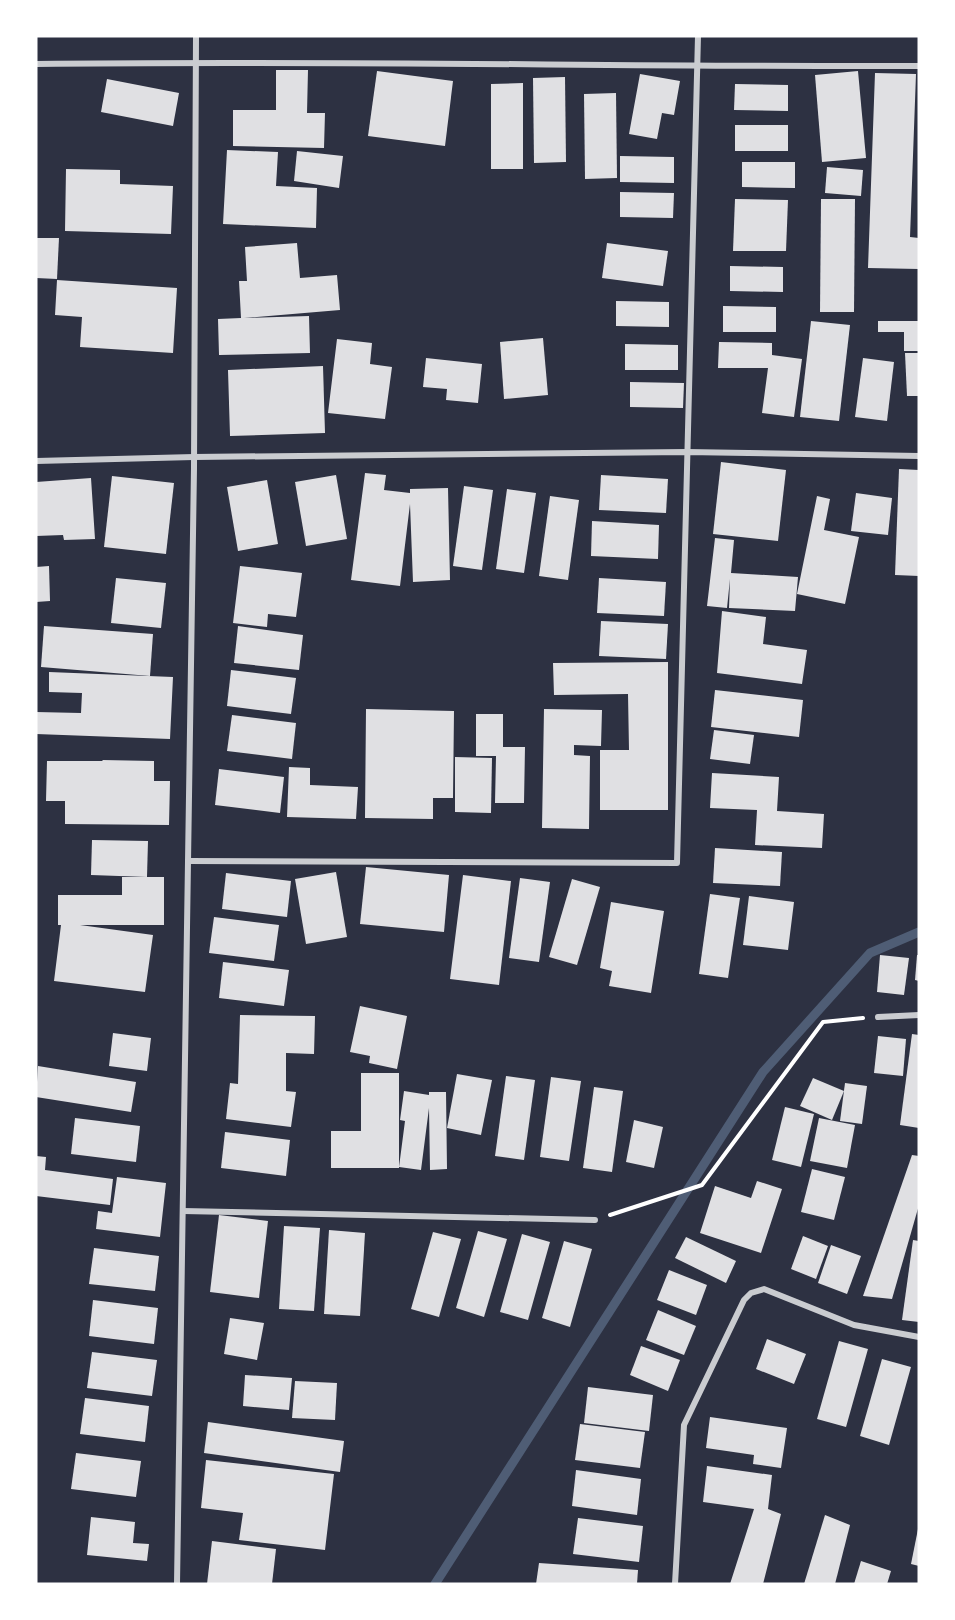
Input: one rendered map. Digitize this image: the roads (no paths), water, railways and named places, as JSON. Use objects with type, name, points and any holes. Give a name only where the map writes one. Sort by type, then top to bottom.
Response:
[{"type":"street","points":[[177,1584],[194,457],[196,36]]},
{"type":"street","points":[[188,861],[677,863],[698,36]]},
{"type":"street","points":[[36,64],[196,62],[697,67],[919,66]]},
{"type":"street","points":[[36,460],[687,452],[919,456]]},
{"type":"street","points":[[878,1017],[919,1014]]},
{"type":"street","points":[[183,1212],[595,1220]]},
{"type":"street","points":[[675,1584],[684,1425],[744,1300],[751,1293],[764,1289],[854,1325],[919,1337]]},
{"type":"waterway","points":[[435,1584],[763,1072],[870,953],[919,932]]}]
